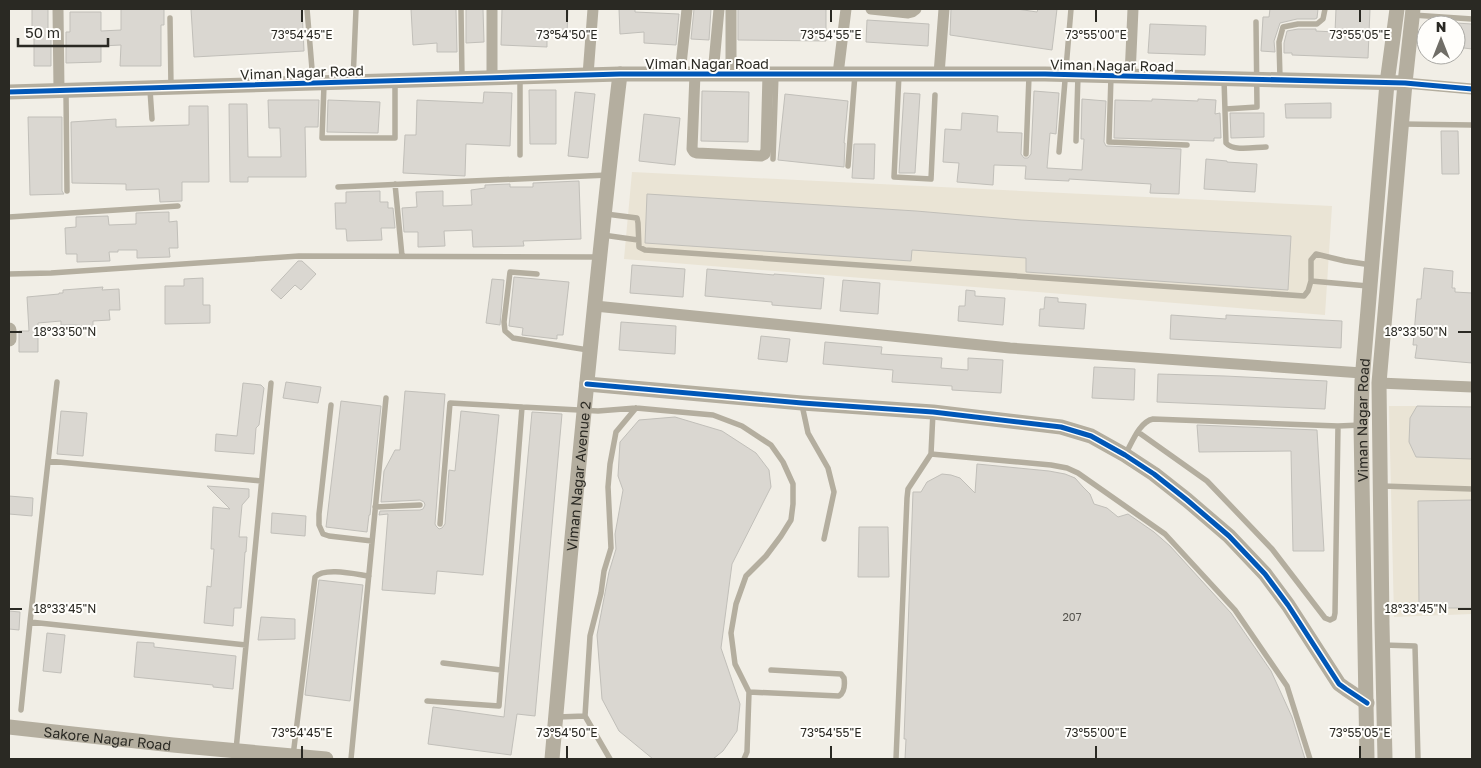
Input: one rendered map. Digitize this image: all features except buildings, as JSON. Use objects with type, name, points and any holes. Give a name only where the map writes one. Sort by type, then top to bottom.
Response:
[{"type":"street","points":[[58,9],[63,90]]},
{"type":"street","points":[[492,9],[492,77]]},
{"type":"street","points":[[588,75],[593,9]]},
{"type":"street","points":[[687,9],[688,74],[692,149],[694,152],[761,156],[765,154],[772,74]]},
{"type":"street","points":[[713,74],[719,9]]},
{"type":"street","points":[[731,9],[731,74]]},
{"type":"street","points":[[838,74],[846,9]]},
{"type":"street","points":[[872,9],[908,13],[916,9]]},
{"type":"street","points":[[940,74],[944,9]]},
{"type":"street","points":[[1130,76],[1133,9]]},
{"type":"street","name":"Viman Nagar Road","points":[[1367,759],[1360,425],[1362,373],[1387,83],[1397,9]]},
{"type":"street","name":"Viman Nagar Road","points":[[1385,759],[1379,486],[1379,383],[1413,12]]},
{"type":"street","name":"Viman Nagar Road","points":[[9,92],[620,74],[1029,74],[1405,83]]},
{"type":"street","name":"Viman Nagar Avenue 2","points":[[552,759],[599,257],[620,74]]},
{"type":"street","points":[[1405,83],[1472,89]]},
{"type":"street","points":[[595,306],[1010,348],[1362,373]]},
{"type":"street","points":[[9,330],[9,339]]},
{"type":"street","points":[[1379,383],[1472,387]]},
{"type":"street","points":[[587,384],[802,403],[933,412],[1061,428],[1090,436],[1125,455],[1154,474],[1229,536],[1265,574],[1288,605],[1339,684],[1367,703]]},
{"type":"street","name":"Sakore Nagar Road","points":[[9,727],[172,752],[236,750],[326,759]]},
{"type":"lane","points":[[307,9],[319,82],[322,138],[395,138],[395,80]]},
{"type":"lane","points":[[353,81],[356,9]]},
{"type":"lane","points":[[461,9],[462,78]]},
{"type":"lane","points":[[1071,9],[1071,75],[1076,141]]},
{"type":"lane","points":[[1280,80],[1279,42],[1283,27],[1298,24],[1316,24],[1323,18],[1325,9]]},
{"type":"lane","points":[[1413,12],[1472,19]]},
{"type":"lane","points":[[170,18],[171,87]]},
{"type":"lane","points":[[1226,109],[1257,107],[1256,22]]},
{"type":"lane","points":[[772,74],[773,159]]},
{"type":"lane","points":[[848,166],[855,74]]},
{"type":"lane","points":[[899,74],[894,177],[931,179],[935,95]]},
{"type":"lane","points":[[1026,154],[1029,74]]},
{"type":"lane","points":[[1058,152],[1071,75]]},
{"type":"lane","points":[[520,76],[520,155]]},
{"type":"lane","points":[[1111,76],[1109,142],[1187,145]]},
{"type":"lane","points":[[1224,79],[1226,142],[1229,146],[1236,148],[1266,147]]},
{"type":"lane","points":[[149,88],[152,119]]},
{"type":"lane","points":[[63,90],[67,191]]},
{"type":"lane","points":[[1402,124],[1472,125]]},
{"type":"lane","points":[[338,187],[608,176]]},
{"type":"lane","points":[[395,184],[402,256]]},
{"type":"lane","points":[[9,217],[178,206]]},
{"type":"lane","points":[[604,214],[637,218],[639,247],[646,250],[1304,296],[1308,292],[1311,281],[1311,260],[1316,254],[1371,265]]},
{"type":"lane","points":[[602,235],[638,240]]},
{"type":"lane","points":[[9,274],[51,273],[299,256],[599,257]]},
{"type":"lane","points":[[537,274],[510,272],[504,322],[505,331],[514,338],[590,350]]},
{"type":"lane","points":[[1311,281],[1369,286]]},
{"type":"lane","points":[[21,710],[57,382]]},
{"type":"lane","points":[[236,750],[271,383]]},
{"type":"lane","points":[[351,759],[386,398]]},
{"type":"lane","points":[[440,524],[450,403],[598,411],[636,408],[713,415],[742,426],[771,445],[783,462],[793,484],[793,504],[791,520],[766,556],[746,576],[736,604],[731,632],[735,664],[749,692],[747,752],[744,759]]},
{"type":"lane","points":[[802,403],[808,433],[828,468],[834,492],[824,539]]},
{"type":"lane","points":[[331,404],[319,525],[323,534],[329,536],[372,541]]},
{"type":"lane","points":[[427,701],[499,706],[522,407]]},
{"type":"lane","points":[[610,759],[586,716],[590,636],[611,548],[608,487],[616,432],[636,408]]},
{"type":"lane","points":[[896,759],[907,498],[908,489],[931,454],[933,412]]},
{"type":"lane","points":[[1125,455],[1144,423],[1153,419],[1338,426],[1360,425]]},
{"type":"lane","points":[[1138,432],[1207,481],[1272,549],[1325,618],[1330,620],[1334,618],[1335,613],[1338,426]]},
{"type":"lane","points":[[931,454],[1052,465],[1066,468],[1078,473],[1165,534],[1235,610],[1287,686],[1310,759]]},
{"type":"lane","points":[[48,461],[261,481]]},
{"type":"lane","points":[[1379,486],[1472,489]]},
{"type":"lane","points":[[375,506],[420,505]]},
{"type":"lane","points":[[293,756],[315,577],[319,573],[327,572],[368,576]]},
{"type":"lane","points":[[30,622],[246,645]]},
{"type":"lane","points":[[1382,645],[1415,646],[1418,759]]},
{"type":"lane","points":[[443,663],[502,670]]},
{"type":"lane","points":[[749,692],[839,696],[844,689],[844,678],[841,674],[771,670]]},
{"type":"lane","points":[[556,717],[586,716]]},
{"type":"shaded area","points":[[632,172],[1332,206],[1325,315],[624,259]]},
{"type":"shaded area","points":[[1389,406],[1472,406],[1472,614],[1394,617]]},
{"type":"cycle path","points":[[9,92],[620,74],[1045,74],[1405,83],[1472,89]]},
{"type":"cycle path","points":[[587,384],[802,403],[933,412],[1061,427],[1091,436],[1154,474],[1229,536],[1265,574],[1288,605],[1339,684],[1367,703]]}]
